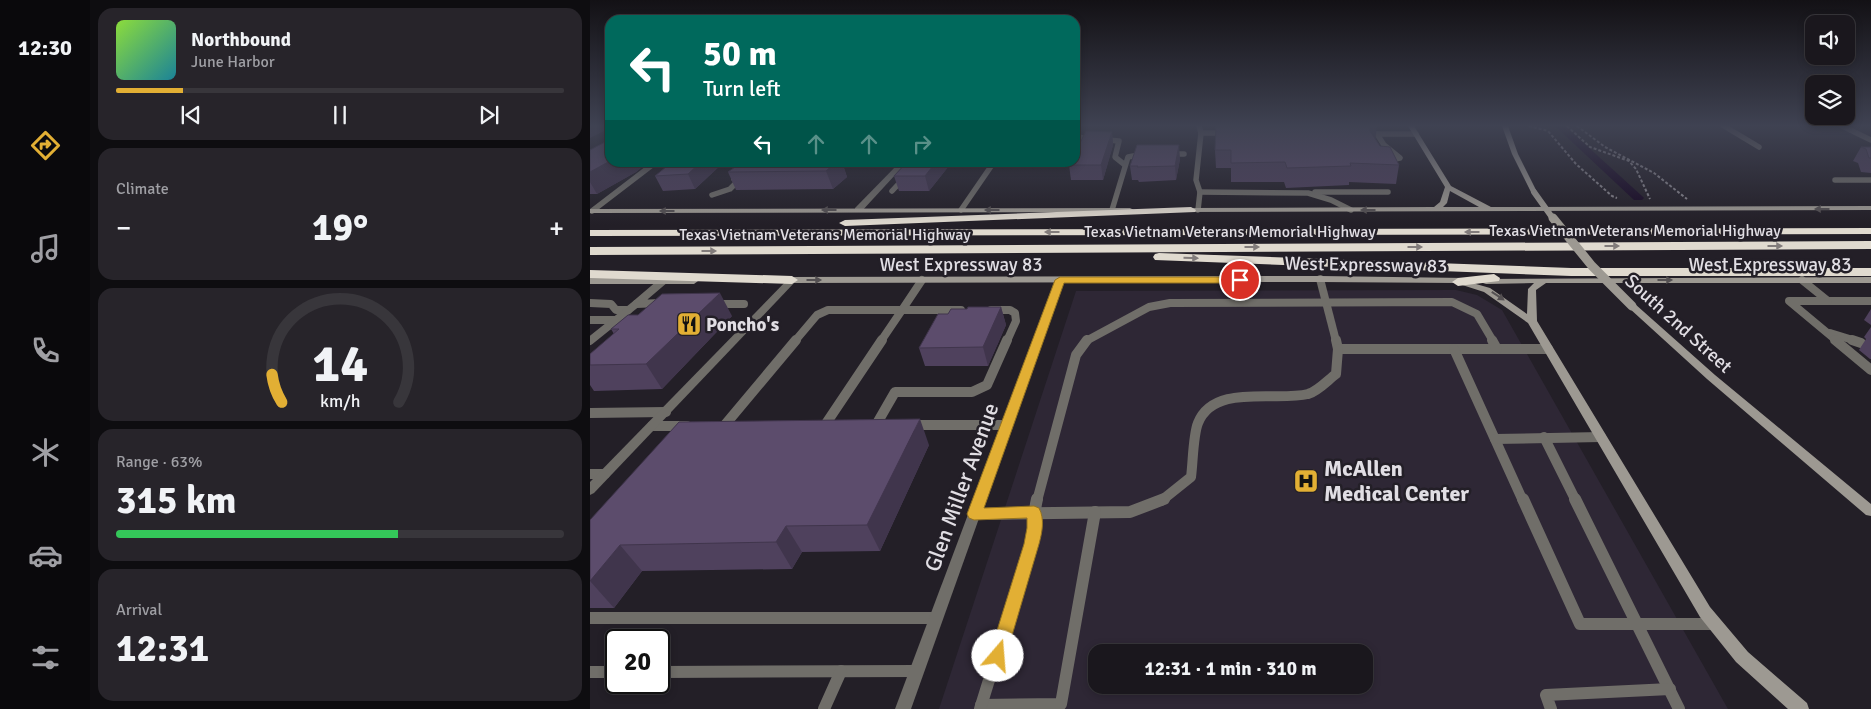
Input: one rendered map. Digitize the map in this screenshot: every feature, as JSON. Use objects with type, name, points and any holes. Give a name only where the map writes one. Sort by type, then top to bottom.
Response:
[{"type":"highway","points":[[590,231],[1194,210]]},
{"type":"highway","name":"Texas Vietnam Veterans Memorial Highway","points":[[590,231],[1871,231]]},
{"type":"highway","name":"Texas Vietnam Veterans Memorial Highway","points":[[590,251],[1871,245]]},
{"type":"highway","points":[[1020,249],[1082,255],[1542,275]]},
{"type":"highway","points":[[1458,282],[1542,275],[1871,272]]},
{"type":"highway","points":[[590,274],[792,280]]},
{"type":"main road","points":[[1431,159],[1448,187],[1474,202],[1493,210]]},
{"type":"main road","name":"South 2nd Street","points":[[1518,159],[1534,192],[1554,221],[1588,263],[1632,306],[1711,377],[1871,511]]},
{"type":"main road","points":[[1435,210],[1443,203],[1448,187]]},
{"type":"main road","points":[[591,211],[1871,208]]},
{"type":"main road","points":[[1542,275],[1532,289],[1532,321],[1548,349],[1706,612],[1742,658],[1801,709]]},
{"type":"main road","name":"West Expressway 83","points":[[1542,275],[1871,280]]},
{"type":"main road","name":"West Expressway 83","points":[[590,282],[1320,280],[1458,282],[1487,290],[1532,321]]},
{"type":"street","points":[[858,210],[899,167]]},
{"type":"street","points":[[590,490],[792,280]]},
{"type":"street","name":"Glen Miller Avenue","points":[[903,709],[1060,280]]},
{"type":"lane","points":[[1118,159],[1125,165]]},
{"type":"lane","points":[[1112,210],[1127,159]]},
{"type":"lane","points":[[1194,210],[1200,192],[1196,180],[1198,159]]},
{"type":"lane","points":[[1378,159],[1385,161],[1395,159]]},
{"type":"lane","points":[[591,211],[649,167]]},
{"type":"lane","points":[[892,191],[914,167]]},
{"type":"lane","points":[[962,210],[991,167]]},
{"type":"lane","points":[[712,195],[728,189],[737,183],[738,180],[734,179]]},
{"type":"lane","points":[[1835,180],[1871,180]]},
{"type":"lane","points":[[1200,192],[1388,192]]},
{"type":"lane","points":[[1297,192],[1318,196],[1351,210]]},
{"type":"lane","points":[[590,201],[605,201]]},
{"type":"lane","points":[[842,425],[821,425],[922,280]]},
{"type":"lane","points":[[974,514],[1130,512],[1163,500],[1191,477],[1198,423],[1210,407],[1226,400],[1245,396],[1309,394],[1336,374],[1338,349],[1320,280]]},
{"type":"lane","points":[[1802,280],[1828,301]]},
{"type":"lane","points":[[590,341],[663,281]]},
{"type":"lane","points":[[1871,301],[1789,301],[1871,369]]},
{"type":"lane","points":[[1095,512],[1061,704],[981,707],[1031,544],[1035,528],[1034,512],[1076,355],[1088,339],[1149,307],[1170,303],[1452,302],[1477,314],[1497,349]]},
{"type":"lane","points":[[590,303],[611,304],[616,310],[628,310]]},
{"type":"lane","points":[[636,304],[674,303]]},
{"type":"lane","points":[[709,304],[744,304]]},
{"type":"lane","points":[[741,426],[719,426],[817,315],[828,310],[1010,310],[1015,313],[1016,321],[987,385],[972,392],[895,392],[876,425]]},
{"type":"lane","points":[[590,320],[616,320]]},
{"type":"lane","points":[[1826,332],[1861,344]]},
{"type":"lane","points":[[1338,349],[1548,349]]},
{"type":"lane","points":[[1454,349],[1580,624],[1715,624]]},
{"type":"lane","points":[[590,412],[666,412]]},
{"type":"lane","points":[[904,425],[1007,425]]},
{"type":"lane","points":[[652,426],[697,426]]},
{"type":"lane","points":[[1544,437],[1679,709]]},
{"type":"lane","points":[[1495,439],[1601,437]]},
{"type":"lane","points":[[590,474],[605,474]]},
{"type":"lane","points":[[590,618],[936,618]]},
{"type":"lane","points":[[670,672],[917,670]]},
{"type":"lane","points":[[824,709],[841,671]]},
{"type":"lane","points":[[590,672],[605,672]]},
{"type":"lane","points":[[1552,709],[1546,694],[1670,690]]},
{"type":"path","points":[[1572,159],[1612,196],[1620,199]]},
{"type":"path","points":[[1624,159],[1629,161],[1636,169],[1642,187],[1651,198],[1648,201]]},
{"type":"path","points":[[1628,159],[1654,173],[1700,209]]},
{"type":"shaded area","name":"McAllen Medical Center","points":[[1456,290],[1477,295],[1502,310],[1728,709],[939,709],[1076,291]]},
{"type":"building","points":[[590,159],[605,159],[605,164],[590,172]]},
{"type":"building","points":[[1080,159],[1103,159],[1101,165],[1080,165]]},
{"type":"building","points":[[1132,159],[1176,159],[1175,166],[1130,166]]},
{"type":"building","points":[[1231,159],[1396,159],[1399,165],[1350,163],[1351,166],[1287,168],[1285,162],[1231,163]]},
{"type":"building","points":[[666,167],[696,167],[688,174],[655,176]]},
{"type":"building","points":[[735,167],[830,167],[826,171],[728,172]]},
{"type":"building","points":[[902,167],[932,167],[925,176],[894,176]]},
{"type":"building","points":[[720,293],[646,364],[590,365],[590,354],[619,329],[611,329],[628,315],[638,315],[662,294]]},
{"type":"building","points":[[968,307],[1001,307],[983,347],[919,348],[938,314],[948,314],[951,309],[967,309]]},
{"type":"building","points":[[920,419],[867,525],[786,526],[776,542],[620,545],[590,581],[590,520],[679,422]]},
{"type":"waterway","points":[[1595,159],[1638,198]]},
{"type":"place","name":"Poncho's","points":[[689,324]]},
{"type":"place","name":"McAllen Medical Center","points":[[1306,481]]},
{"type":"route","points":[[998,656],[1031,544],[1035,528],[1034,512],[974,514],[1060,280],[1240,280]]}]
